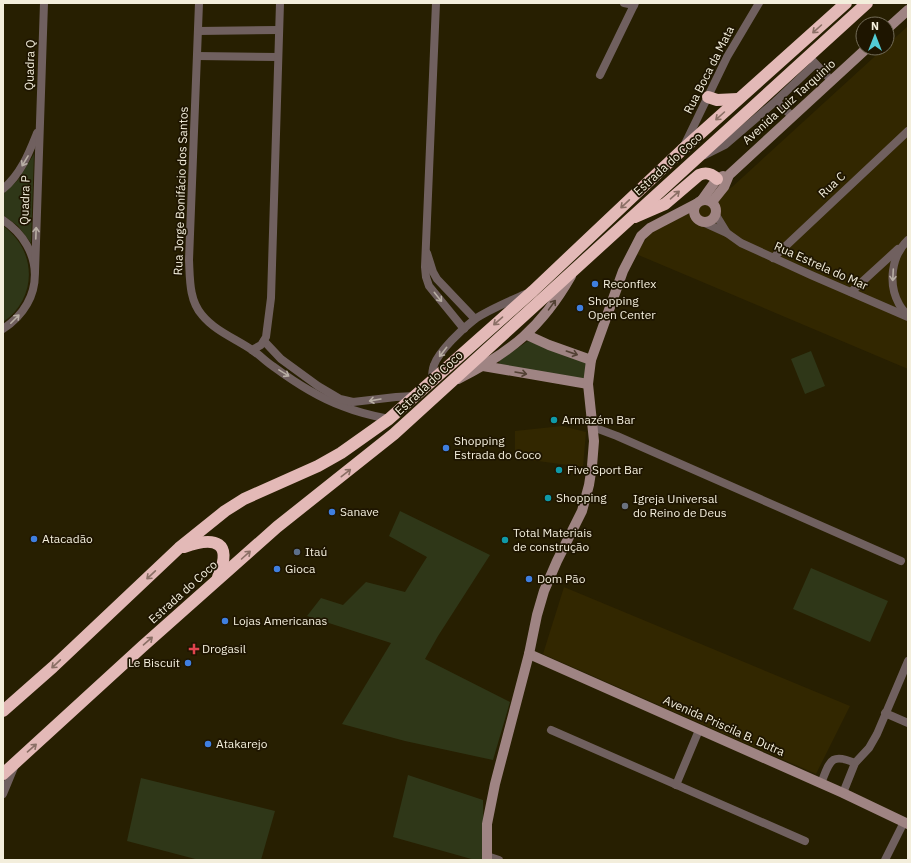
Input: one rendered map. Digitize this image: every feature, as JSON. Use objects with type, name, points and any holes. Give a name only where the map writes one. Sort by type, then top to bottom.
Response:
[{"type":"highway","name":"Estrada do Coco","points":[[3,711],[53,667],[179,548],[225,511],[244,499],[318,466],[341,453],[389,419],[533,291],[682,150],[846,3]]},
{"type":"highway","name":"Estrada do Coco","points":[[3,774],[277,527],[394,434],[692,162],[812,60],[867,3]]},
{"type":"highway","points":[[708,97],[717,100],[738,99]]},
{"type":"highway","points":[[629,220],[665,204],[699,175],[705,173],[723,177]]},
{"type":"highway","points":[[179,548],[211,541],[218,544],[223,549],[224,556],[223,565],[217,580]]},
{"type":"street","name":"Quadra Q","points":[[39,128],[44,3]]},
{"type":"street","name":"Rua Jorge Bonifácio dos Santos","points":[[199,3],[190,260],[190,285],[194,303],[202,316],[219,330],[252,350],[273,366],[303,381]]},
{"type":"street","points":[[252,350],[261,345],[264,340],[269,321],[271,298],[280,3]]},
{"type":"street","points":[[436,3],[426,277],[429,286],[464,329]]},
{"type":"street","points":[[600,75],[635,4],[624,3]]},
{"type":"street","name":"Rua Boca da Mata","points":[[682,150],[727,57],[748,19],[759,3]]},
{"type":"street","points":[[895,22],[908,10]]},
{"type":"street","points":[[198,31],[278,30]]},
{"type":"street","points":[[197,56],[278,57]]},
{"type":"street","name":"Avenida Luiz Tarquinio","points":[[487,858],[487,824],[495,784],[537,615],[544,591],[556,562],[582,511],[590,485],[593,427],[588,384],[592,360],[623,271],[641,236],[650,228],[699,202],[723,177],[858,56]]},
{"type":"street","points":[[692,162],[725,144],[776,101],[812,60],[832,80]]},
{"type":"street","points":[[776,101],[792,116]]},
{"type":"street","points":[[3,189],[18,172],[29,154],[39,128]]},
{"type":"street","name":"Quadra P","points":[[35,272],[39,128]]},
{"type":"street","name":"Rua C","points":[[773,258],[908,132]]},
{"type":"street","name":"Avenida Luiz Tarquinio","points":[[712,202],[724,187],[723,177]]},
{"type":"street","points":[[705,200],[712,202],[716,208],[716,215],[712,220],[705,223],[696,218],[694,211],[699,202],[705,200]]},
{"type":"street","name":"Rua Estrela do Mar","points":[[716,215],[727,233]]},
{"type":"street","name":"Avenida Luiz Tarquinio","points":[[672,217],[696,218]]},
{"type":"street","points":[[3,220],[14,227],[25,240],[32,255],[35,272],[33,290],[26,308],[14,322],[3,329]]},
{"type":"street","name":"Rua Estrela do Mar","points":[[705,223],[727,233],[741,243],[773,258],[908,317]]},
{"type":"street","points":[[851,292],[906,242]]},
{"type":"street","points":[[906,242],[896,257],[892,273],[893,289],[899,304],[908,317]]},
{"type":"street","points":[[426,248],[433,272],[440,282],[475,319]]},
{"type":"street","points":[[450,383],[483,366],[511,348],[527,335],[547,314],[575,269]]},
{"type":"street","points":[[426,277],[431,276],[433,272]]},
{"type":"street","points":[[432,381],[434,366],[437,359],[475,319],[501,305],[533,291]]},
{"type":"street","points":[[456,319],[465,309]]},
{"type":"street","points":[[527,335],[592,360]]},
{"type":"street","points":[[264,340],[303,381],[358,412],[389,419]]},
{"type":"street","points":[[483,366],[588,384]]},
{"type":"street","points":[[335,400],[353,402],[414,396]]},
{"type":"street","points":[[593,427],[617,436],[901,561]]},
{"type":"street","name":"Avenida Priscila B. Dutra","points":[[528,654],[844,793],[906,823]]},
{"type":"street","points":[[844,793],[855,763],[869,748],[908,661]]},
{"type":"street","points":[[886,713],[908,724]]},
{"type":"street","points":[[551,730],[805,841]]},
{"type":"street","points":[[676,785],[700,730]]},
{"type":"street","points":[[821,783],[829,765],[834,759],[845,758],[855,763]]},
{"type":"street","points":[[3,794],[16,761]]},
{"type":"street","points":[[885,860],[906,823]]},
{"type":"street","points":[[487,858],[499,860]]},
{"type":"shaded area","points":[[908,26],[908,369],[636,254],[652,230],[732,187],[875,56],[895,56],[895,38]]},
{"type":"shaded area","points":[[562,426],[586,432],[583,467],[515,458],[515,431]]},
{"type":"shaded area","points":[[564,587],[850,706],[816,774],[543,654]]},
{"type":"green space","points":[[34,154],[31,243],[18,226],[3,215],[3,194],[18,180]]},
{"type":"green space","points":[[3,226],[14,236],[22,248],[27,261],[29,274],[23,300],[14,312],[3,322]]},
{"type":"green space","points":[[528,341],[588,362],[585,381],[500,366],[499,361]]},
{"type":"green space","points":[[811,351],[825,386],[805,394],[791,359]]},
{"type":"green space","points":[[400,511],[490,555],[425,659],[510,702],[493,760],[405,741],[342,724],[391,643],[307,616],[321,598],[343,605],[366,582],[405,592],[427,557],[389,536]]},
{"type":"green space","points":[[811,568],[888,601],[870,642],[793,609]]},
{"type":"green space","points":[[408,775],[483,800],[484,860],[475,860],[393,837]]},
{"type":"green space","points":[[141,778],[275,811],[261,860],[199,860],[127,841]]},
{"type":"place","name":"Reconflex","points":[[595,284]]},
{"type":"place","name":"Shopping Open Center","points":[[580,308]]},
{"type":"place","name":"Armazém Bar","points":[[554,420]]},
{"type":"place","name":"Shopping Estrada do Coco","points":[[446,448]]},
{"type":"place","name":"Five Sport Bar","points":[[559,470]]},
{"type":"place","name":"Shopping","points":[[548,498]]},
{"type":"place","name":"Igreja Universal do Reino de Deus","points":[[625,506]]},
{"type":"place","name":"Sanave","points":[[332,512]]},
{"type":"place","name":"Atacadão","points":[[34,539]]},
{"type":"place","name":"Total Materiais de construção","points":[[505,540]]},
{"type":"place","name":"Itaú","points":[[297,552]]},
{"type":"place","name":"Gioca","points":[[277,569]]},
{"type":"place","name":"Dom Pão","points":[[529,579]]},
{"type":"place","name":"Lojas Americanas","points":[[225,621]]},
{"type":"place","name":"Drogasil","points":[[194,649]]},
{"type":"place","name":"Le Biscuit","points":[[188,663]]},
{"type":"place","name":"Atakarejo","points":[[208,744]]}]
